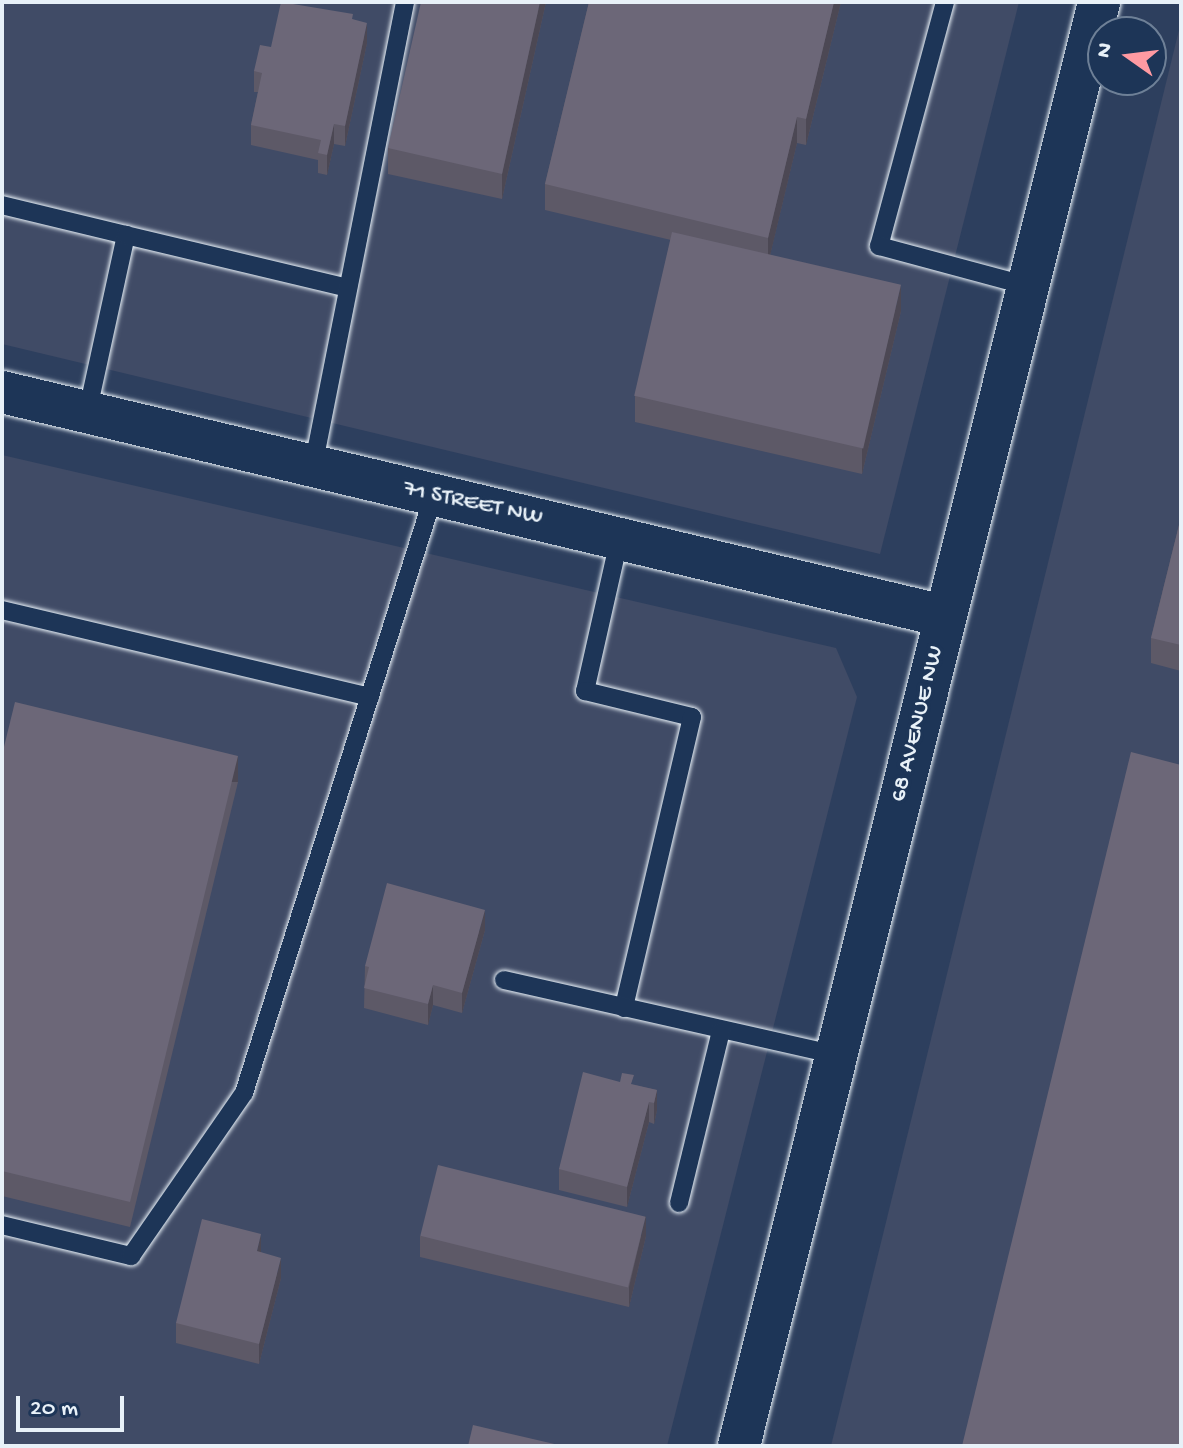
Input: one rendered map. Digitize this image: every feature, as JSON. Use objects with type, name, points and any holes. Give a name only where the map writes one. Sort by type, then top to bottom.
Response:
[{"type":"street","name":"68 AVENUE NW","points":[[739,1446],[1099,2]]},
{"type":"street","name":"71 STREET NW","points":[[2,392],[312,469],[620,536],[944,616]]},
{"type":"lane","points":[[312,469],[405,2]]},
{"type":"lane","points":[[945,2],[879,246],[1028,286]]},
{"type":"lane","points":[[2,205],[348,288]]},
{"type":"lane","points":[[87,414],[126,235]]},
{"type":"lane","points":[[2,1225],[131,1256],[244,1093],[434,494]]},
{"type":"lane","points":[[620,536],[585,691],[692,717],[624,1008]]},
{"type":"lane","points":[[2,610],[370,697]]},
{"type":"lane","points":[[504,980],[836,1055]]},
{"type":"lane","points":[[679,1203],[721,1031]]},
{"type":"shaded area","points":[[2,2],[1019,2],[880,554],[2,344]]},
{"type":"shaded area","points":[[1181,22],[1181,1446],[831,1446],[1163,96],[1167,96],[1167,79]]},
{"type":"shaded area","points":[[2,455],[836,648],[857,697],[667,1446],[2,1446]]},
{"type":"building","points":[[281,2],[353,14],[352,19],[367,23],[345,126],[334,124],[327,155],[318,153],[321,140],[251,125],[262,73],[254,71],[260,45],[271,47]]},
{"type":"building","points":[[421,2],[540,2],[502,174],[388,148]]},
{"type":"building","points":[[589,2],[834,2],[806,119],[797,117],[768,238],[545,184]]},
{"type":"building","points":[[672,232],[901,285],[863,449],[634,396]]},
{"type":"building","points":[[1181,517],[1181,645],[1151,638]]},
{"type":"building","points":[[15,702],[238,756],[130,1202],[2,1171],[2,755]]},
{"type":"building","points":[[1131,752],[1181,765],[1181,1446],[962,1446]]},
{"type":"building","points":[[387,883],[485,910],[462,993],[433,985],[428,1004],[364,988],[369,967],[365,966]]},
{"type":"building","points":[[583,1072],[620,1082],[622,1073],[634,1075],[631,1084],[657,1090],[654,1103],[649,1102],[627,1187],[559,1169]]},
{"type":"building","points":[[438,1165],[646,1217],[628,1288],[420,1236]]},
{"type":"building","points":[[202,1219],[261,1234],[257,1251],[281,1258],[259,1344],[176,1323]]},
{"type":"building","points":[[473,1425],[563,1446],[468,1446]]}]
